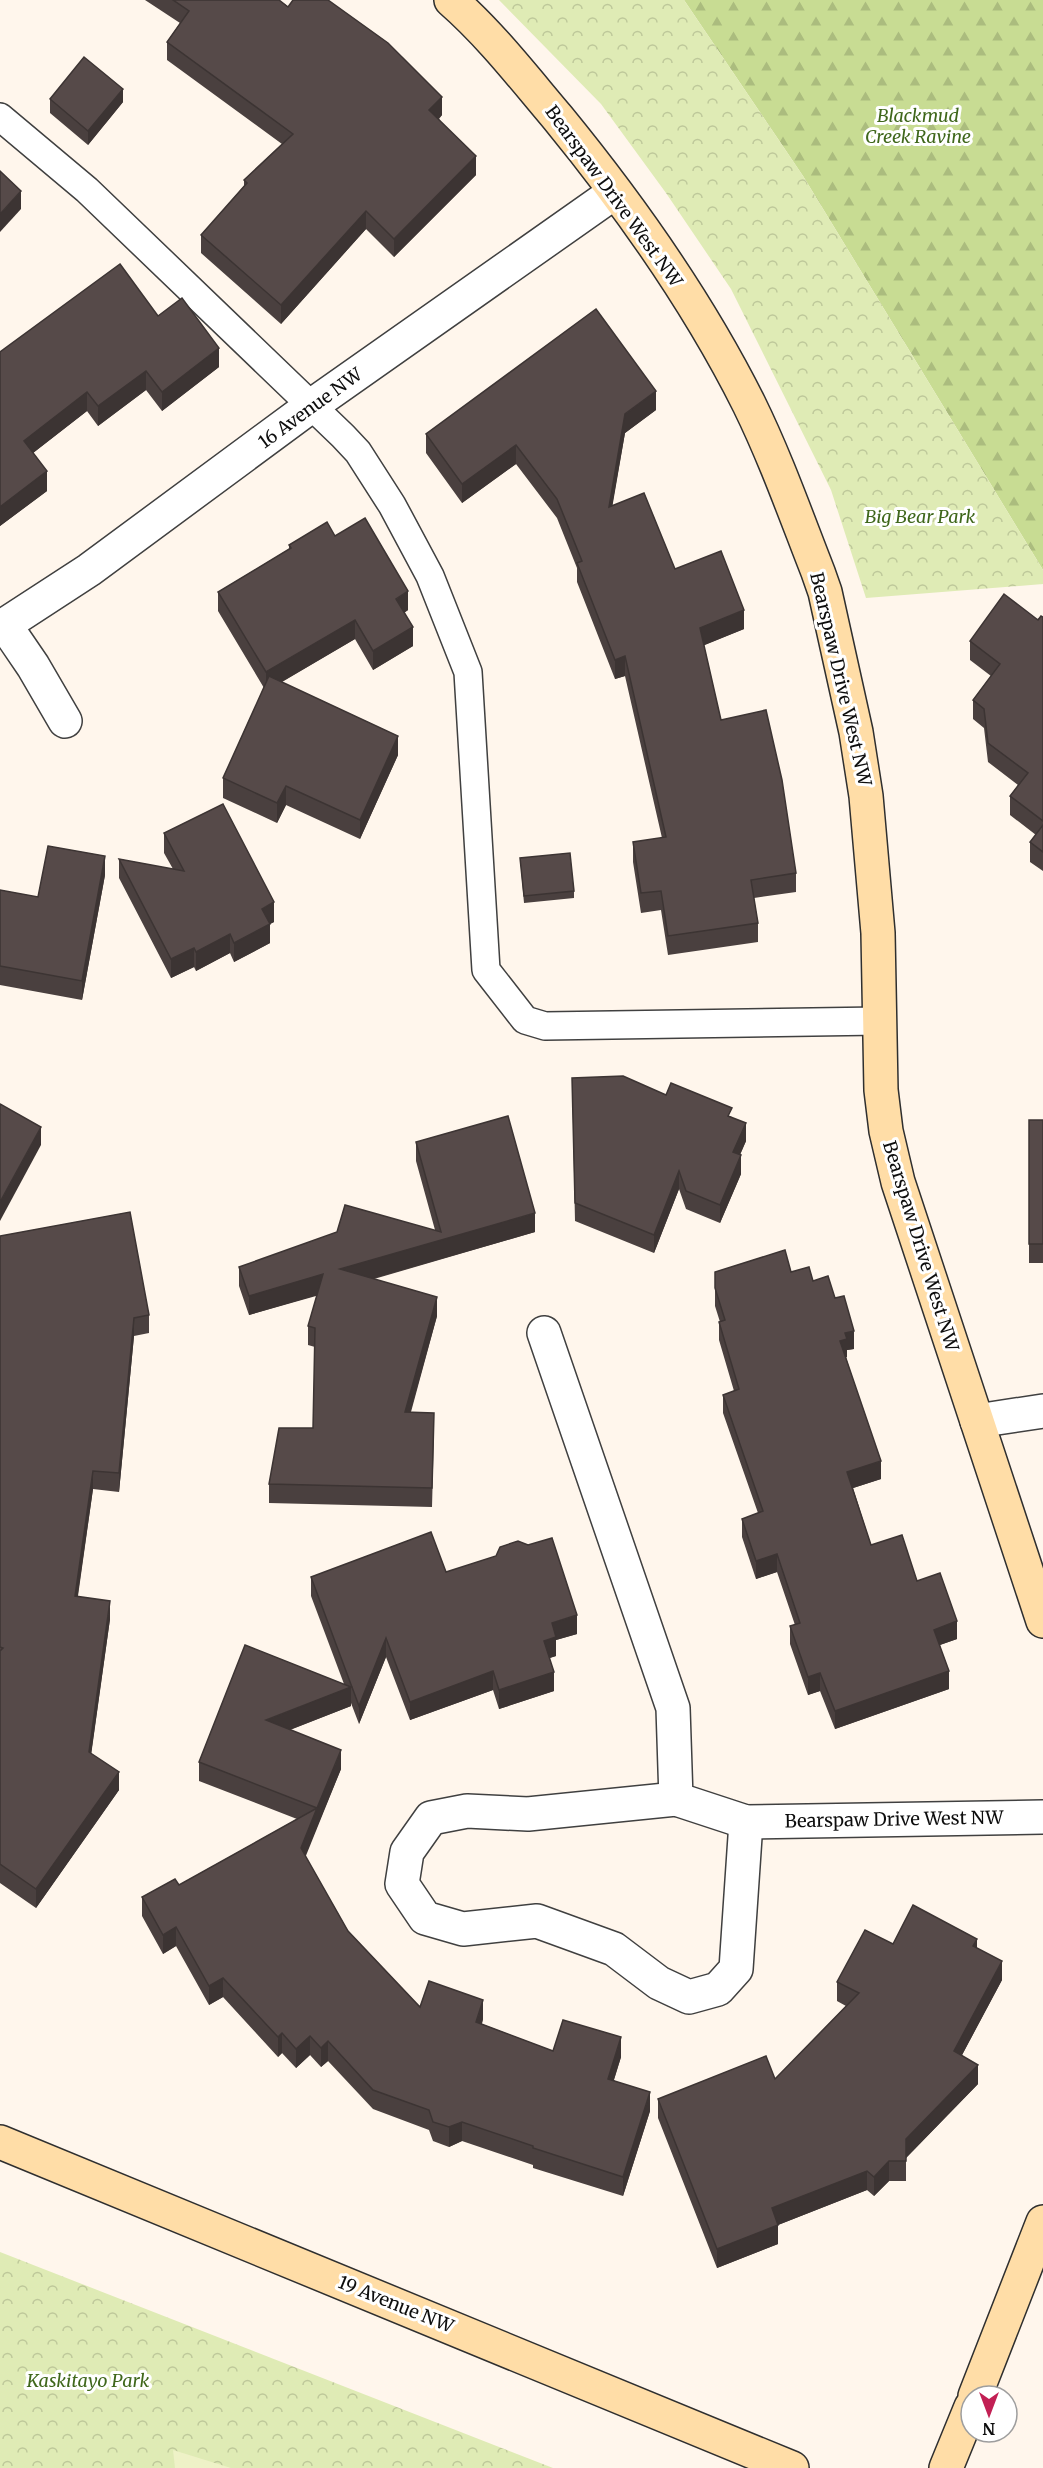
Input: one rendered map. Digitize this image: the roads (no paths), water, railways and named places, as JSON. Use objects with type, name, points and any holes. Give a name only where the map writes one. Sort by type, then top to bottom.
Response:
[{"type":"street","name":"Bearspaw Drive West NW","points":[[452,0],[520,72],[660,253],[713,338],[749,405],[782,480],[825,592],[856,732],[867,796],[878,933],[885,1121],[898,1182],[1043,1621]]},
{"type":"street","name":"16 Avenue NW","points":[[64,722],[33,666],[2,626],[89,570],[311,406],[615,192]]},
{"type":"street","points":[[544,1333],[673,1708],[676,1799]]},
{"type":"street","points":[[977,1421],[1043,1411]]},
{"type":"street","name":"Bearspaw Drive West NW","points":[[746,1822],[736,1969],[718,1989],[689,1998],[658,1983],[615,1949],[537,1921],[463,1929],[425,1918],[402,1884],[407,1852],[431,1818],[467,1811],[528,1814],[676,1799],[746,1822],[1043,1817]]},
{"type":"street","name":"19 Avenue NW","points":[[0,2142],[792,2468]]},
{"type":"street","points":[[980,2384],[1043,2222]]},
{"type":"street","points":[[946,2468],[959,2436]]},
{"type":"lane","points":[[0,117],[87,190],[358,452],[392,505],[430,576],[468,672],[486,970],[525,1020],[545,1026],[880,1021]]},
{"type":"park label","name":"Blackmud Creek Ravine","points":[[918,125]]},
{"type":"park label","name":"Big Bear Park","points":[[920,516]]},
{"type":"park label","name":"Kaskitayo Park","points":[[88,2380]]}]
